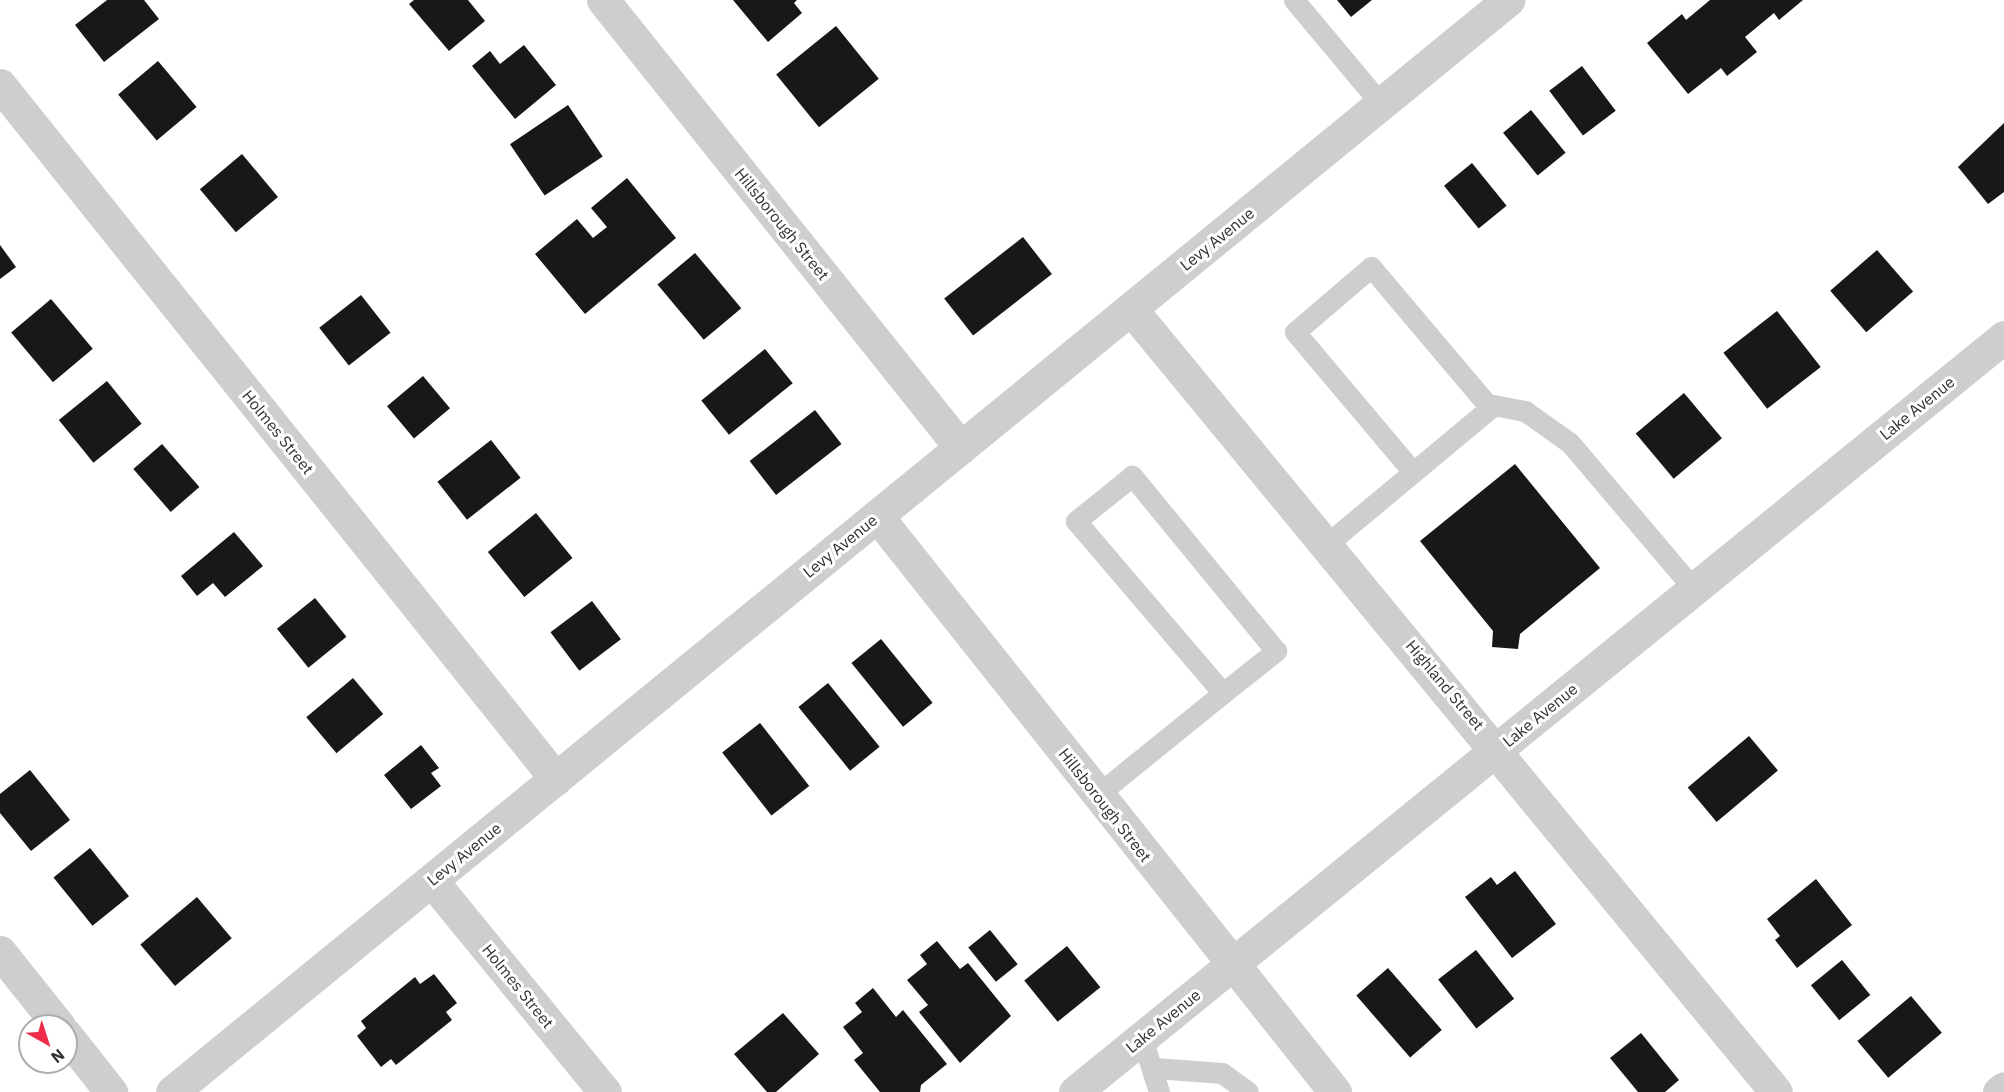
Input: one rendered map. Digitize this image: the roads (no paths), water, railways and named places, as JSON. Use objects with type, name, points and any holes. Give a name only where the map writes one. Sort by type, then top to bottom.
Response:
[{"type":"street","name":"Hillsborough Street","points":[[603,0],[961,448]]},
{"type":"street","name":"Levy Avenue","points":[[172,1092],[1508,0]]},
{"type":"street","name":"Holmes Street","points":[[0,85],[556,779]]},
{"type":"street","name":"Highland Street","points":[[1131,309],[1498,749],[1776,1092]]},
{"type":"street","name":"Lake Avenue","points":[[1075,1092],[2004,337]]},
{"type":"street","name":"Hillsborough Street","points":[[878,516],[1097,795],[1335,1092]]},
{"type":"street","name":"Holmes Street","points":[[432,881],[605,1092]]},
{"type":"street","points":[[0,952],[49,1014]]},
{"type":"street","points":[[78,1050],[111,1092]]},
{"type":"street","points":[[1999,1092],[2004,1088]]},
{"type":"lane","points":[[1294,0],[1381,104]]},
{"type":"lane","points":[[1413,472],[1294,332],[1371,267],[1490,408]]},
{"type":"lane","points":[[1327,544],[1490,408],[1525,411],[1570,443],[1694,589]]},
{"type":"lane","points":[[1097,795],[1276,651],[1132,476],[1077,521],[1223,693]]},
{"type":"lane","points":[[1142,1038],[1155,1068],[1159,1092]]},
{"type":"lane","points":[[1155,1068],[1222,1073],[1248,1092]]}]
